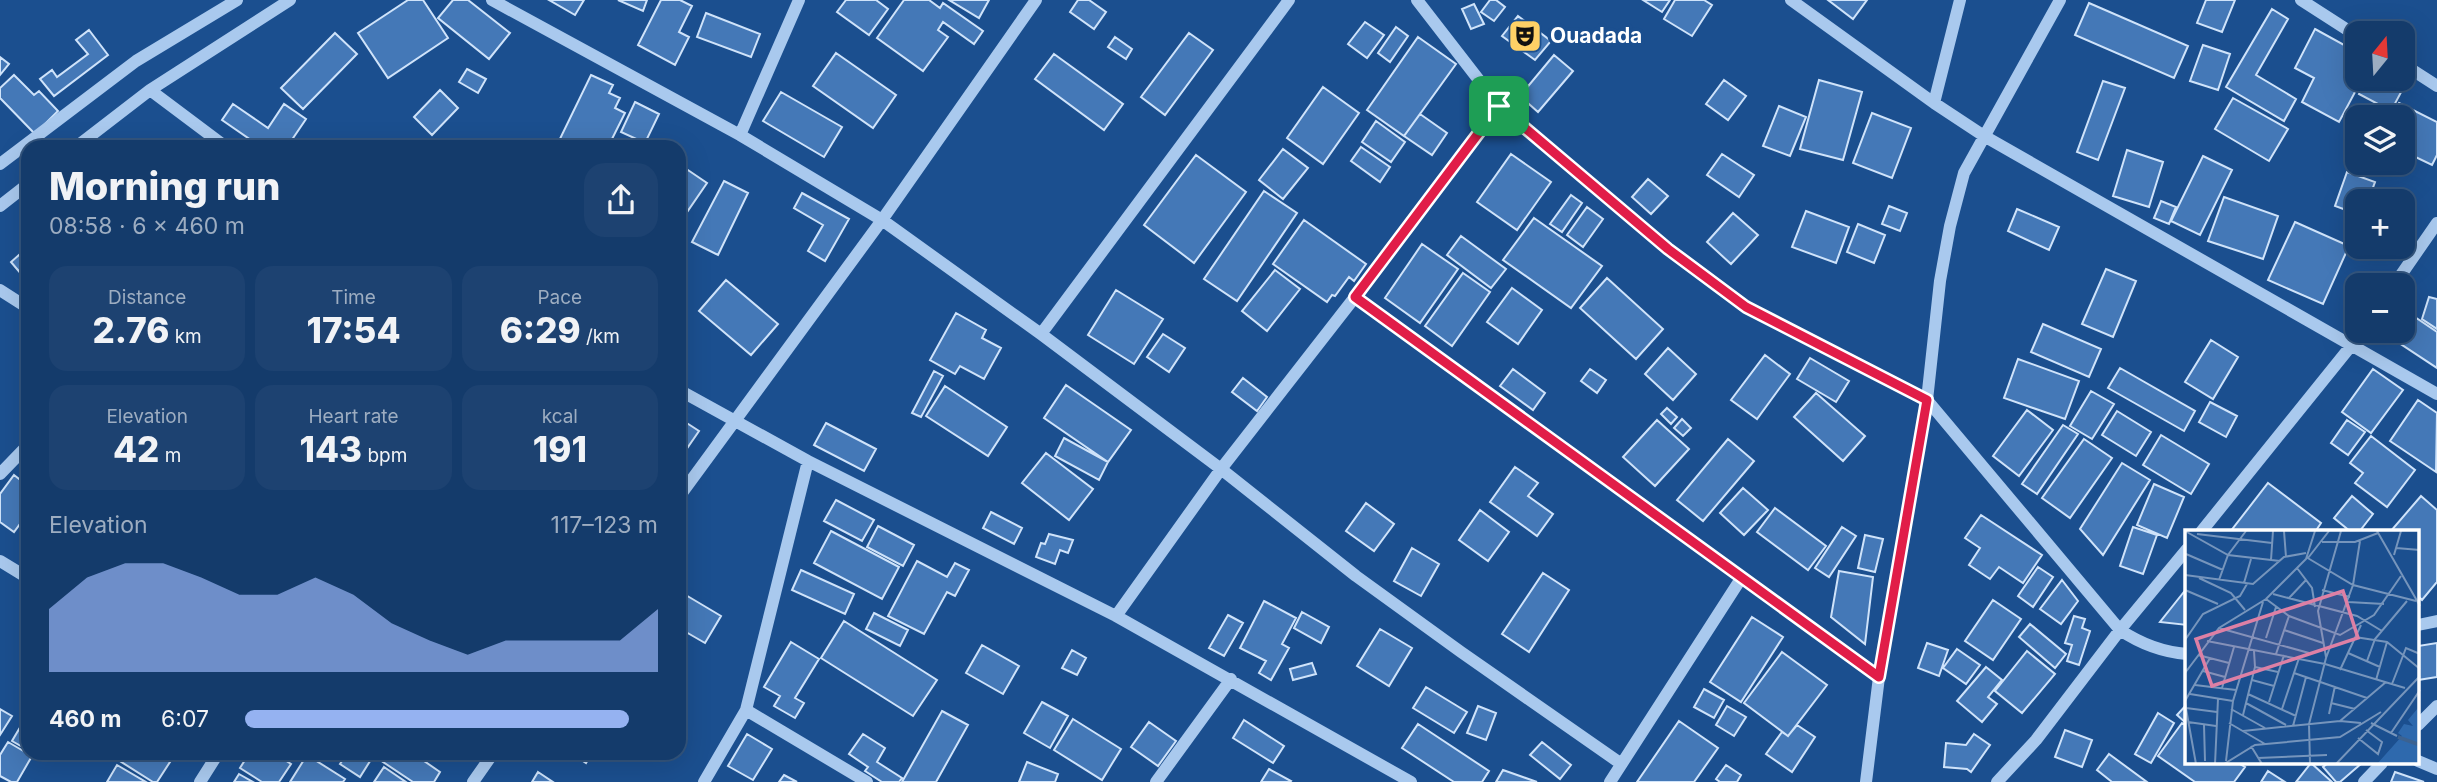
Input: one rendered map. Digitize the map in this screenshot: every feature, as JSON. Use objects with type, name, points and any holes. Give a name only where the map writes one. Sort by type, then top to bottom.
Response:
[{"type":"street","points":[[32,140],[136,61],[237,0]]},
{"type":"street","points":[[85,140],[150,90],[290,0]]},
{"type":"street","points":[[492,0],[740,135],[882,220],[1041,334],[1221,469],[1356,576],[1620,763]]},
{"type":"street","points":[[740,135],[799,0]]},
{"type":"street","points":[[686,487],[882,220],[1036,0]]},
{"type":"street","points":[[1041,334],[1290,0]]},
{"type":"street","points":[[1417,0],[1499,106],[1668,249],[1746,307],[1927,400],[2120,630],[2138,641],[2166,652],[2185,654]]},
{"type":"street","points":[[1791,0],[1984,136],[2437,394]]},
{"type":"street","points":[[1934,103],[1960,0]]},
{"type":"street","points":[[1866,782],[1879,677],[1927,400],[1940,281],[1950,226],[1964,173],[2060,0]]},
{"type":"street","points":[[2301,0],[2345,28]]},
{"type":"street","points":[[2415,72],[2437,86]]},
{"type":"street","points":[[150,90],[217,140]]},
{"type":"street","points":[[1116,616],[1221,469],[1499,106]]},
{"type":"street","points":[[0,164],[21,148]]},
{"type":"street","points":[[0,205],[21,189]]},
{"type":"street","points":[[2402,273],[2437,223]]},
{"type":"street","points":[[0,290],[21,304]]},
{"type":"street","points":[[1355,297],[1879,677]]},
{"type":"street","points":[[2202,530],[2354,343]]},
{"type":"street","points":[[686,394],[808,461],[1116,616],[1411,782]]},
{"type":"street","points":[[0,474],[21,452]]},
{"type":"street","points":[[704,782],[746,710],[808,461]]},
{"type":"street","points":[[1997,782],[2036,740],[2120,630],[2185,551]]},
{"type":"street","points":[[0,561],[21,574]]},
{"type":"street","points":[[1610,782],[1742,577]]},
{"type":"street","points":[[1156,782],[1231,679]]},
{"type":"street","points":[[2420,723],[2437,706]]},
{"type":"street","points":[[746,710],[867,782]]},
{"type":"street","points":[[201,782],[214,760]]},
{"type":"street","points":[[473,782],[488,760]]},
{"type":"street","points":[[2420,762],[2437,769]]},
{"type":"street","points":[[2364,782],[2381,764]]},
{"type":"building","points":[[408,0],[423,0],[448,38],[388,78],[358,33]]},
{"type":"building","points":[[453,0],[468,0],[510,33],[489,59],[438,18]]},
{"type":"building","points":[[549,0],[584,0],[575,15]]},
{"type":"building","points":[[618,0],[647,0],[643,11]]},
{"type":"building","points":[[661,0],[680,0],[692,6],[679,32],[689,37],[675,65],[638,45]]},
{"type":"building","points":[[846,0],[876,0],[888,9],[869,35],[837,12]]},
{"type":"building","points":[[904,0],[929,0],[940,8],[943,3],[983,31],[974,44],[943,22],[938,30],[948,37],[923,71],[877,38]]},
{"type":"building","points":[[949,0],[989,0],[979,18]]},
{"type":"building","points":[[1078,0],[1089,0],[1106,12],[1094,29],[1070,12]]},
{"type":"building","points":[[1490,0],[1496,0],[1505,7],[1494,21],[1481,12]]},
{"type":"building","points":[[1643,0],[1670,0],[1662,12]]},
{"type":"building","points":[[1675,0],[1704,0],[1712,5],[1692,36],[1664,19]]},
{"type":"building","points":[[1828,0],[1867,0],[1853,19]]},
{"type":"building","points":[[2206,0],[2235,0],[2222,32],[2197,23]]},
{"type":"building","points":[[2089,3],[2188,46],[2174,78],[2075,35]]},
{"type":"building","points":[[1474,4],[1484,24],[1471,29],[1462,9]]},
{"type":"building","points":[[2272,9],[2288,19],[2256,75],[2296,99],[2284,121],[2226,87]]},
{"type":"building","points":[[706,13],[760,34],[751,57],[697,37]]},
{"type":"building","points":[[1518,16],[1551,41],[1535,60],[1502,36]]},
{"type":"building","points":[[1365,22],[1384,35],[1367,58],[1348,44]]},
{"type":"building","points":[[1396,27],[1408,36],[1390,62],[1378,53]]},
{"type":"building","points":[[2315,29],[2345,45],[2345,91],[2356,91],[2348,105],[2345,105],[2339,122],[2302,102],[2314,78],[2295,68]]},
{"type":"building","points":[[89,30],[108,55],[54,96],[40,79],[52,70],[57,77],[88,54],[76,40]]},
{"type":"building","points":[[335,33],[357,54],[303,109],[281,88]]},
{"type":"building","points":[[1189,33],[1213,50],[1165,115],[1141,97]]},
{"type":"building","points":[[1115,37],[1132,49],[1126,59],[1108,47]]},
{"type":"building","points":[[1418,37],[1456,64],[1404,136],[1367,110]]},
{"type":"building","points":[[2203,45],[2230,54],[2218,90],[2190,81]]},
{"type":"building","points":[[836,53],[896,95],[873,128],[813,86]]},
{"type":"building","points":[[1054,54],[1123,104],[1104,130],[1035,79]]},
{"type":"building","points":[[1554,55],[1573,71],[1538,112],[1520,96]]},
{"type":"building","points":[[0,57],[9,64],[0,75]]},
{"type":"building","points":[[467,69],[486,79],[478,93],[459,82]]},
{"type":"building","points":[[14,75],[34,95],[39,91],[58,111],[35,134],[0,98],[0,88]]},
{"type":"building","points":[[591,75],[613,85],[609,93],[620,98],[615,108],[625,113],[612,140],[559,140]]},
{"type":"building","points":[[1724,80],[1746,96],[1728,120],[1706,104]]},
{"type":"building","points":[[1819,80],[1862,92],[1843,160],[1800,149]]},
{"type":"building","points":[[2103,81],[2125,88],[2098,160],[2077,152]]},
{"type":"building","points":[[1323,87],[1359,113],[1323,164],[1287,138]]},
{"type":"building","points":[[440,90],[458,108],[432,135],[414,117]]},
{"type":"building","points":[[2361,91],[2402,91],[2394,105],[2380,105],[2359,94]]},
{"type":"building","points":[[781,92],[842,127],[824,157],[763,121]]},
{"type":"building","points":[[2233,98],[2288,129],[2269,161],[2215,129]]},
{"type":"building","points":[[635,102],[659,114],[646,140],[638,140],[621,132]]},
{"type":"building","points":[[233,104],[268,128],[284,104],[306,119],[292,140],[251,140],[222,120]]},
{"type":"building","points":[[1779,106],[1806,117],[1790,156],[1763,146]]},
{"type":"building","points":[[2415,111],[2437,122],[2437,155],[2432,165],[2415,157]]},
{"type":"building","points":[[1872,113],[1911,128],[1892,178],[1853,163]]},
{"type":"building","points":[[1420,114],[1447,133],[1432,155],[1404,136]]},
{"type":"building","points":[[1376,121],[1405,142],[1391,162],[1362,142]]},
{"type":"building","points":[[1361,147],[1390,167],[1380,182],[1351,161]]},
{"type":"building","points":[[1283,149],[1308,168],[1283,199],[1259,180]]},
{"type":"building","points":[[2127,150],[2163,162],[2149,207],[2113,196]]},
{"type":"building","points":[[1511,154],[1551,182],[1517,230],[1477,202]]},
{"type":"building","points":[[1722,154],[1754,175],[1739,197],[1707,175]]},
{"type":"building","points":[[1196,155],[1246,192],[1194,263],[1144,225]]},
{"type":"building","points":[[2203,156],[2232,170],[2200,235],[2171,221]]},
{"type":"building","points":[[686,169],[707,183],[686,214]]},
{"type":"building","points":[[2346,175],[2355,175],[2375,182],[2372,189],[2345,189],[2345,210],[2335,206]]},
{"type":"building","points":[[1648,179],[1668,196],[1651,214],[1632,197]]},
{"type":"building","points":[[724,181],[748,193],[718,255],[692,242]]},
{"type":"building","points":[[1264,191],[1297,213],[1237,301],[1204,279]]},
{"type":"building","points":[[802,193],[849,219],[825,261],[808,251],[823,225],[794,208]]},
{"type":"building","points":[[1571,195],[1582,203],[1562,232],[1550,224]]},
{"type":"building","points":[[2224,197],[2278,216],[2263,259],[2208,241]]},
{"type":"building","points":[[2161,201],[2176,207],[2169,224],[2154,218]]},
{"type":"building","points":[[1889,206],[1907,213],[1900,231],[1882,224]]},
{"type":"building","points":[[1587,207],[1603,219],[1583,247],[1567,235]]},
{"type":"building","points":[[2017,209],[2059,227],[2049,250],[2008,231]]},
{"type":"building","points":[[1806,211],[1849,227],[1836,263],[1792,247]]},
{"type":"building","points":[[1733,213],[1758,235],[1731,264],[1707,242]]},
{"type":"building","points":[[1534,218],[1602,266],[1571,308],[1503,260]]},
{"type":"building","points":[[1304,220],[1366,264],[1354,281],[1349,277],[1327,302],[1273,264]]},
{"type":"building","points":[[2295,222],[2345,244],[2345,255],[2323,304],[2268,280]]},
{"type":"building","points":[[1858,224],[1885,235],[1874,263],[1847,252]]},
{"type":"building","points":[[1461,236],[1506,269],[1491,288],[1447,255]]},
{"type":"building","points":[[1422,244],[1458,269],[1420,323],[1385,298]]},
{"type":"building","points":[[21,253],[21,274],[11,262]]},
{"type":"building","points":[[2106,269],[2136,281],[2113,337],[2082,324]]},
{"type":"building","points":[[1275,270],[1300,289],[1267,331],[1242,311]]},
{"type":"building","points":[[1463,273],[1490,292],[1452,346],[1425,326]]},
{"type":"building","points":[[1607,278],[1663,329],[1636,359],[1580,308]]},
{"type":"building","points":[[726,280],[778,324],[751,355],[699,311]]},
{"type":"building","points":[[1512,288],[1542,310],[1518,344],[1487,322]]},
{"type":"building","points":[[1116,290],[1163,319],[1134,364],[1088,335]]},
{"type":"building","points":[[2429,297],[2437,299],[2437,329],[2422,319]]},
{"type":"building","points":[[956,313],[986,330],[982,338],[1001,348],[984,379],[960,366],[955,374],[930,360]]},
{"type":"building","points":[[2415,317],[2437,332],[2437,368],[2399,343],[2415,343]]},
{"type":"building","points":[[2043,324],[2101,349],[2089,377],[2031,352]]},
{"type":"building","points":[[1163,334],[1185,348],[1169,372],[1147,357]]},
{"type":"building","points":[[2211,340],[2238,357],[2213,399],[2185,382]]},
{"type":"building","points":[[1668,348],[1696,374],[1673,400],[1645,374]]},
{"type":"building","points":[[1765,355],[1790,374],[1757,419],[1731,400]]},
{"type":"building","points":[[1810,358],[1849,381],[1836,402],[1797,379]]},
{"type":"building","points":[[2018,359],[2079,381],[2065,419],[2004,398]]},
{"type":"building","points":[[2120,368],[2195,411],[2184,431],[2108,388]]},
{"type":"building","points":[[1513,369],[1545,393],[1533,410],[1500,386]]},
{"type":"building","points":[[1590,369],[1606,380],[1597,393],[1581,381]]},
{"type":"building","points":[[2373,369],[2403,390],[2371,433],[2342,412]]},
{"type":"building","points":[[934,371],[943,376],[921,417],[912,413]]},
{"type":"building","points":[[1243,378],[1267,397],[1257,411],[1232,392]]},
{"type":"building","points":[[1066,385],[1131,430],[1108,462],[1044,418]]},
{"type":"building","points":[[945,386],[1007,427],[988,456],[926,416]]},
{"type":"building","points":[[2091,391],[2114,404],[2092,439],[2070,426]]},
{"type":"building","points":[[1816,393],[1865,436],[1843,461],[1794,417]]},
{"type":"building","points":[[2418,400],[2437,413],[2436,472],[2390,441]]},
{"type":"building","points":[[2210,402],[2237,416],[2226,437],[2199,422]]},
{"type":"building","points":[[1667,408],[1677,417],[1671,424],[1661,414]]},
{"type":"building","points":[[2027,410],[2053,430],[2019,476],[1993,456]]},
{"type":"building","points":[[2117,411],[2151,432],[2136,456],[2102,435]]},
{"type":"building","points":[[1682,419],[1691,428],[1683,436],[1674,428]]},
{"type":"building","points":[[1657,420],[1689,449],[1655,486],[1623,457]]},
{"type":"building","points":[[2347,420],[2365,432],[2348,455],[2331,443]]},
{"type":"building","points":[[686,423],[699,431],[686,450]]},
{"type":"building","points":[[826,423],[876,449],[864,471],[814,445]]},
{"type":"building","points":[[2063,425],[2078,434],[2037,494],[2022,484]]},
{"type":"building","points":[[2161,435],[2209,464],[2191,494],[2143,465]]},
{"type":"building","points":[[2371,436],[2415,470],[2387,507],[2355,483],[2363,473],[2350,463]]},
{"type":"building","points":[[1064,438],[1108,462],[1099,480],[1055,456]]},
{"type":"building","points":[[1728,439],[1754,461],[1703,521],[1677,500]]},
{"type":"building","points":[[2084,439],[2112,458],[2070,518],[2042,498]]},
{"type":"building","points":[[1046,453],[1093,489],[1069,520],[1022,483]]},
{"type":"building","points":[[2122,463],[2150,480],[2103,555],[2080,529]]},
{"type":"building","points":[[1515,467],[1538,483],[1528,496],[1553,514],[1537,536],[1490,502]]},
{"type":"building","points":[[14,475],[21,480],[21,522],[14,532],[0,522],[0,494]]},
{"type":"building","points":[[2268,483],[2321,523],[2316,530],[2232,530]]},
{"type":"building","points":[[2154,484],[2184,497],[2167,538],[2137,525]]},
{"type":"building","points":[[1743,488],[1768,510],[1744,535],[1720,513]]},
{"type":"building","points":[[2352,496],[2373,514],[2361,530],[2349,530],[2334,518]]},
{"type":"building","points":[[2421,496],[2437,510],[2437,582],[2422,600],[2420,530],[2392,530]]},
{"type":"building","points":[[836,500],[874,520],[862,541],[824,521]]},
{"type":"building","points":[[1366,503],[1394,524],[1374,551],[1346,531]]},
{"type":"building","points":[[1775,508],[1826,546],[1808,570],[1757,532]]},
{"type":"building","points":[[1480,510],[1509,532],[1488,561],[1459,540]]},
{"type":"building","points":[[991,512],[1022,528],[1014,544],[983,528]]},
{"type":"building","points":[[1981,515],[2042,555],[2023,583],[1999,567],[1990,579],[1969,565],[1980,548],[1965,538]]},
{"type":"building","points":[[878,526],[914,545],[903,566],[867,547]]},
{"type":"building","points":[[1842,527],[1856,536],[1829,577],[1815,568]]},
{"type":"building","points":[[2133,527],[2157,535],[2143,574],[2120,566]]},
{"type":"building","points":[[831,531],[899,567],[882,599],[814,563]]},
{"type":"building","points":[[1049,534],[1073,540],[1068,553],[1060,550],[1055,564],[1036,557],[1041,543],[1045,544]]},
{"type":"building","points":[[1865,535],[1883,539],[1875,572],[1858,568]]},
{"type":"building","points":[[1412,548],[1439,564],[1421,596],[1394,581]]},
{"type":"building","points":[[917,561],[947,577],[955,563],[969,570],[955,596],[947,592],[924,634],[888,616]]},
{"type":"building","points":[[2038,567],[2053,577],[2033,607],[2018,596]]},
{"type":"building","points":[[801,570],[854,594],[845,614],[792,590]]},
{"type":"building","points":[[1839,571],[1873,577],[1865,644],[1831,617]]},
{"type":"building","points":[[1543,573],[1569,590],[1529,652],[1502,634]]},
{"type":"building","points":[[2062,580],[2078,601],[2061,624],[2040,609]]},
{"type":"building","points":[[2185,591],[2185,625],[2160,622]]},
{"type":"building","points":[[686,595],[721,616],[705,643],[686,632]]},
{"type":"building","points":[[1993,600],[2021,619],[1993,660],[1965,641]]},
{"type":"building","points":[[1264,601],[1296,618],[1282,644],[1289,648],[1271,680],[1259,673],[1266,661],[1240,648]]},
{"type":"building","points":[[1302,612],[1329,627],[1321,643],[1294,628]]},
{"type":"building","points":[[874,613],[908,630],[900,646],[866,629]]},
{"type":"building","points":[[1228,615],[1243,623],[1224,656],[1209,648]]},
{"type":"building","points":[[2074,616],[2085,619],[2082,628],[2090,631],[2079,665],[2067,661],[2072,645],[2065,643]]},
{"type":"building","points":[[1752,617],[1783,637],[1741,702],[1710,682]]},
{"type":"building","points":[[844,621],[937,680],[913,716],[821,658]]},
{"type":"building","points":[[2030,624],[2066,654],[2055,668],[2019,637]]},
{"type":"building","points":[[1380,629],[1412,648],[1389,686],[1357,666]]},
{"type":"building","points":[[791,642],[819,659],[795,698],[804,703],[795,718],[774,706],[780,696],[764,687]]},
{"type":"building","points":[[1927,643],[1948,650],[1939,676],[1918,668]]},
{"type":"building","points":[[2437,643],[2437,677],[2420,680],[2420,646]]},
{"type":"building","points":[[982,645],[1019,666],[1003,694],[966,673]]},
{"type":"building","points":[[1957,649],[1980,665],[1966,684],[1943,668]]},
{"type":"building","points":[[1072,650],[1086,658],[1077,675],[1062,668]]},
{"type":"building","points":[[2027,651],[2055,674],[2022,713],[1995,691]]},
{"type":"building","points":[[1782,652],[1827,685],[1788,736],[1744,703]]},
{"type":"building","points":[[1312,663],[1316,674],[1293,680],[1290,669]]},
{"type":"building","points":[[1986,667],[2002,680],[1988,697],[1997,704],[1982,722],[1957,701]]},
{"type":"building","points":[[1426,687],[1467,712],[1454,733],[1413,708]]},
{"type":"building","points":[[1704,689],[1724,700],[1714,718],[1694,707]]},
{"type":"building","points":[[1042,702],[1068,716],[1050,748],[1024,733]]},
{"type":"building","points":[[1478,706],[1496,713],[1486,740],[1467,733]]},
{"type":"building","points":[[1727,706],[1746,717],[1734,736],[1716,725]]},
{"type":"building","points":[[2185,706],[2185,722],[2177,715]]},
{"type":"building","points":[[0,709],[12,716],[0,735]]},
{"type":"building","points":[[942,711],[968,725],[936,782],[902,782]]},
{"type":"building","points":[[2158,713],[2174,723],[2151,763],[2135,754]]},
{"type":"building","points":[[1073,719],[1121,749],[1102,780],[1054,750]]},
{"type":"building","points":[[1244,720],[1284,746],[1273,763],[1233,738]]},
{"type":"building","points":[[1679,721],[1718,748],[1694,782],[1637,782]]},
{"type":"building","points":[[1149,722],[1176,741],[1158,766],[1131,747]]},
{"type":"building","points":[[2182,723],[2185,725],[2185,764],[2240,764],[2245,767],[2234,782],[2195,782],[2158,756]]},
{"type":"building","points":[[1418,724],[1489,771],[1482,782],[1454,782],[1402,748]]},
{"type":"building","points":[[1797,725],[1815,737],[1792,772],[1766,754],[1782,732],[1788,736]]},
{"type":"building","points":[[21,726],[21,746],[12,741]]},
{"type":"building","points":[[2065,730],[2092,740],[2082,767],[2055,757]]},
{"type":"building","points":[[747,734],[772,749],[753,780],[728,766]]},
{"type":"building","points":[[863,734],[885,748],[877,762],[902,778],[899,782],[882,782],[865,771],[868,767],[849,754]]},
{"type":"building","points":[[1974,734],[1990,745],[1971,772],[1967,769],[1944,767],[1946,743],[1966,745]]},
{"type":"building","points":[[8,742],[21,750],[21,760],[30,760],[17,782],[0,776],[0,755]]},
{"type":"building","points":[[1542,742],[1571,765],[1560,779],[1530,755]]},
{"type":"building","points":[[2109,754],[2147,782],[2112,782],[2097,770]]},
{"type":"building","points":[[118,760],[170,762],[157,782]]},
{"type":"building","points":[[245,760],[285,760],[291,764],[279,782],[262,782],[240,768]]},
{"type":"building","points":[[304,760],[315,760],[345,779],[343,782],[290,782]]},
{"type":"building","points":[[343,760],[371,760],[360,777],[340,764]]},
{"type":"building","points":[[380,760],[423,760],[440,772],[434,782],[413,782]]},
{"type":"building","points":[[1027,762],[1058,774],[1055,782],[1019,782]]},
{"type":"building","points":[[2312,764],[2332,782],[2296,782]]},
{"type":"building","points":[[2327,764],[2361,764],[2340,782],[2336,782],[2323,767]]},
{"type":"building","points":[[117,765],[146,782],[107,782]]},
{"type":"building","points":[[1726,765],[1741,775],[1737,782],[1720,782],[1716,779]]},
{"type":"building","points":[[384,767],[406,782],[374,782]]},
{"type":"building","points":[[1269,769],[1291,781],[1261,782]]},
{"type":"building","points":[[1503,770],[1537,782],[1496,782]]},
{"type":"building","points":[[2268,771],[2285,782],[2261,782]]},
{"type":"building","points":[[538,772],[553,782],[532,782]]},
{"type":"building","points":[[2395,772],[2424,782],[2391,782]]},
{"type":"building","points":[[239,774],[253,782],[234,782]]},
{"type":"building","points":[[784,775],[797,782],[779,782]]},
{"type":"place","name":"Ouadada","points":[[1525,36]]},
{"type":"route","points":[[1499,106],[1668,249],[1746,307],[1927,400],[1879,677],[1355,297],[1499,106]]}]
